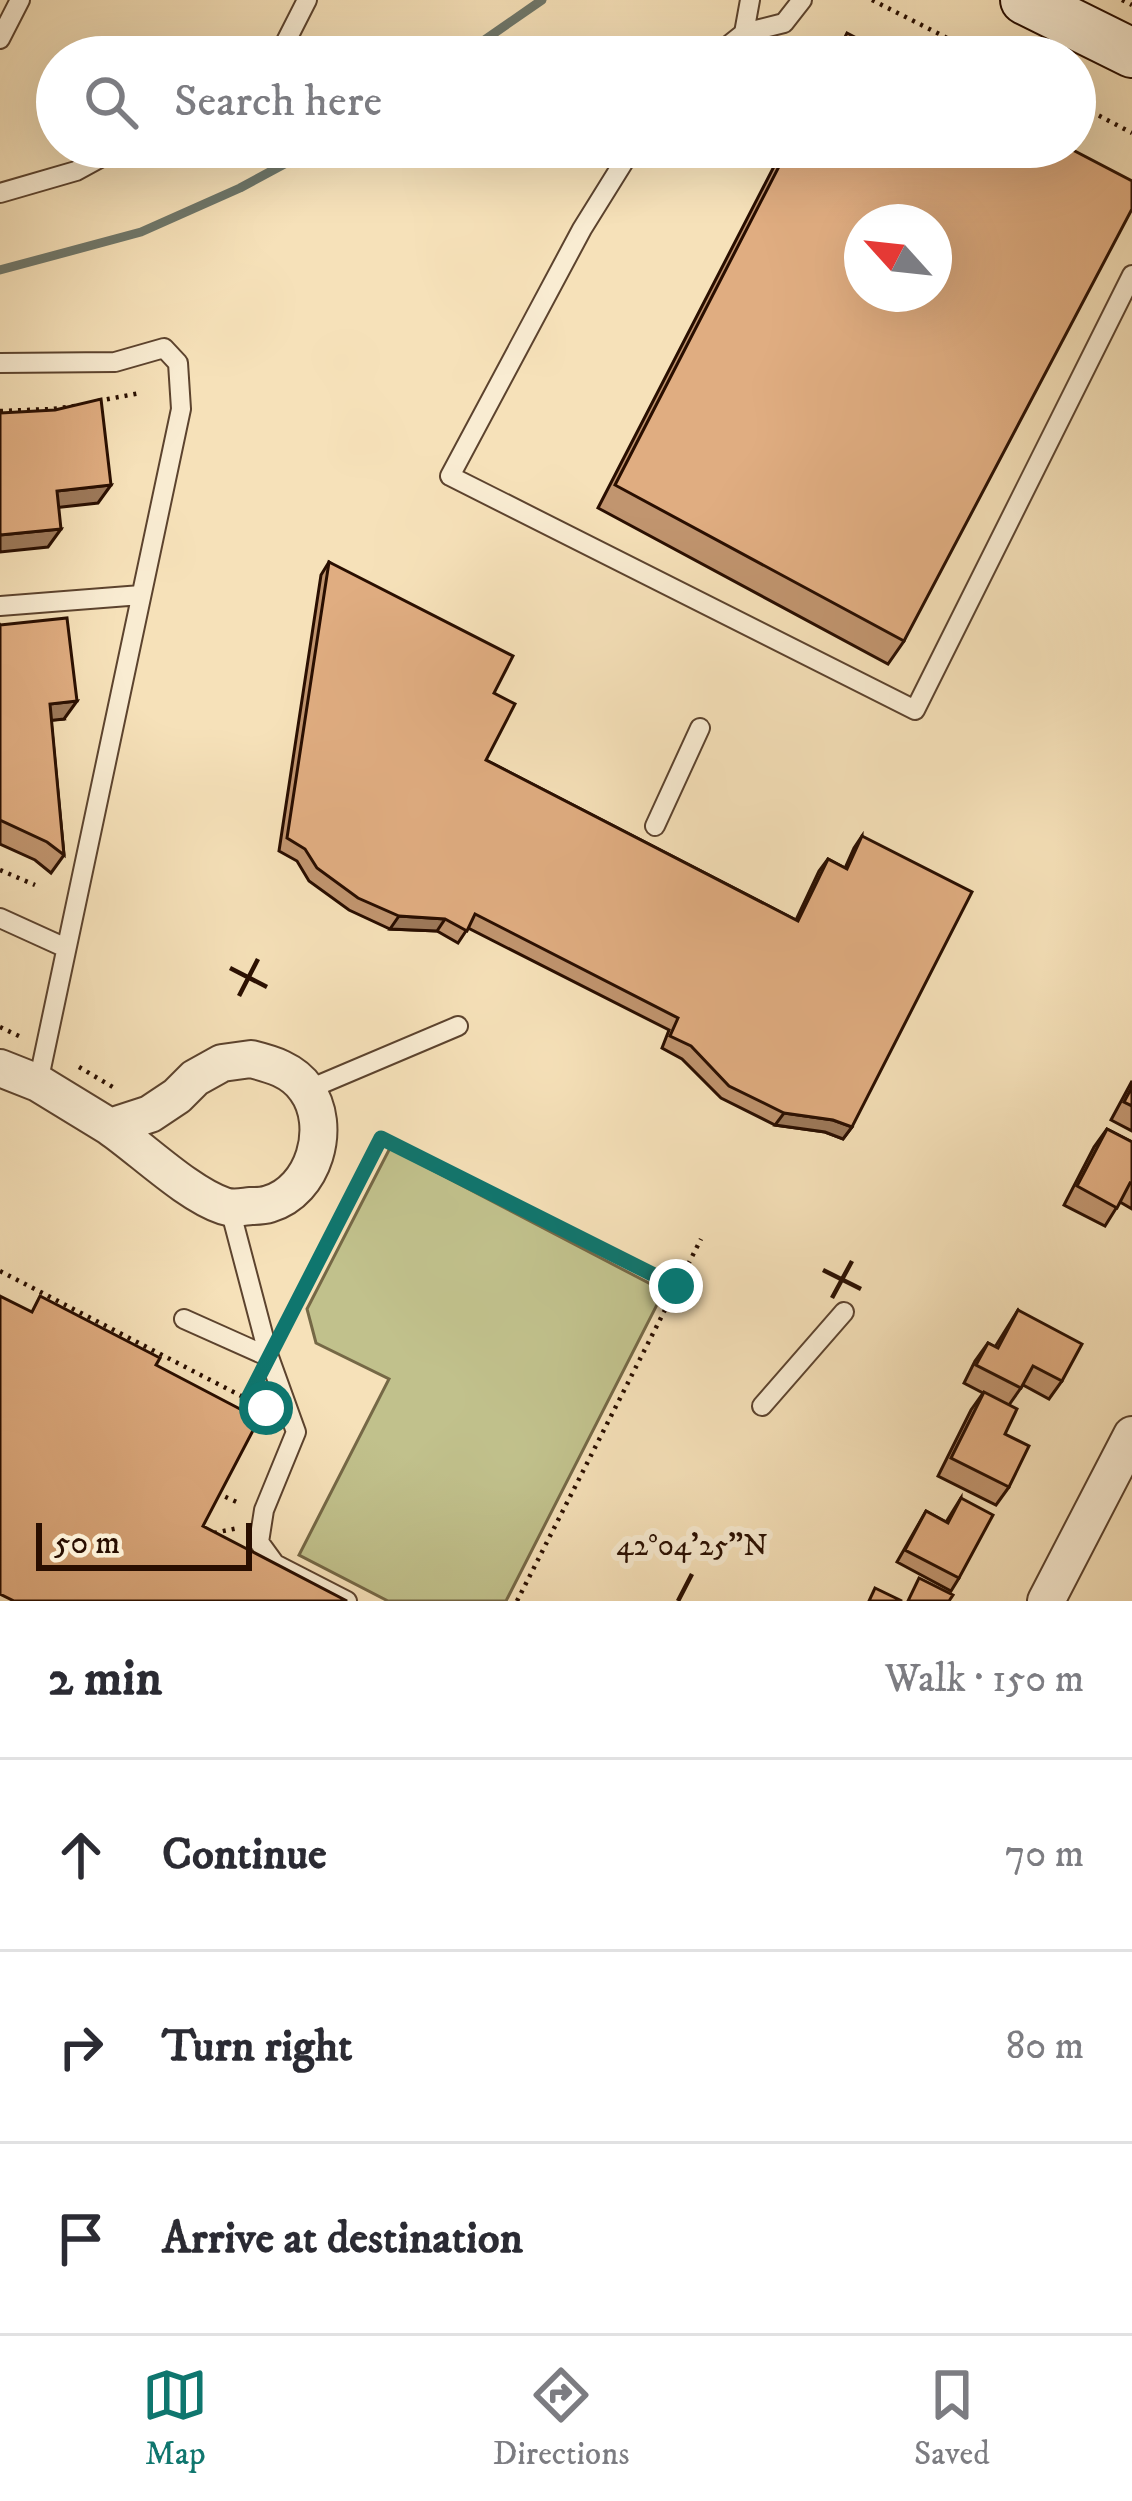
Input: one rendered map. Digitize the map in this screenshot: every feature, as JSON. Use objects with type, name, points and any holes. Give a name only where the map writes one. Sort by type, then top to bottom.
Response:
[{"type":"main road","points":[[1024,0],[1132,53]]},
{"type":"street","points":[[0,1068],[38,1083],[110,1127],[201,1197],[230,1209],[270,1204],[294,1190],[317,1148],[319,1117],[308,1090],[277,1066],[251,1059],[222,1063],[149,1114],[110,1127]]},
{"type":"street","points":[[1046,1601],[1132,1435]]},
{"type":"lane","points":[[0,39],[20,0]]},
{"type":"lane","points":[[289,36],[307,0]]},
{"type":"lane","points":[[744,33],[750,0]]},
{"type":"lane","points":[[740,36],[784,23],[802,0]]},
{"type":"lane","points":[[0,193],[82,168]]},
{"type":"lane","points":[[620,168],[582,229],[450,476],[915,710],[1132,274]]},
{"type":"lane","points":[[0,363],[115,362],[164,348],[178,363],[181,410],[38,1083]]},
{"type":"lane","points":[[0,606],[141,596]]},
{"type":"lane","points":[[655,826],[700,728]]},
{"type":"lane","points":[[0,918],[66,948]]},
{"type":"lane","points":[[308,1090],[458,1026]]},
{"type":"lane","points":[[230,1209],[269,1357],[296,1432],[264,1510],[260,1542],[275,1564],[347,1601]]},
{"type":"lane","points":[[762,1406],[844,1312]]},
{"type":"lane","points":[[184,1319],[269,1357]]},
{"type":"path","points":[[872,0],[944,36]]},
{"type":"path","points":[[1122,0],[1132,5]]},
{"type":"path","points":[[1096,115],[1132,133]]},
{"type":"path","points":[[97,401],[140,392]]},
{"type":"path","points":[[0,411],[81,404]]},
{"type":"path","points":[[0,870],[34,885]]},
{"type":"path","points":[[247,1400],[381,1138],[676,1286]]},
{"type":"path","points":[[517,1601],[701,1239]]},
{"type":"path","points":[[0,1271],[266,1408],[271,1417]]},
{"type":"path","points":[[89,1332],[94,1320]]},
{"type":"path","points":[[218,1493],[242,1508],[248,1496]]},
{"type":"path","points":[[205,1535],[240,1528],[240,1532]]},
{"type":"green space","points":[[390,1148],[664,1291],[506,1601],[388,1601],[299,1555],[389,1379],[316,1343],[307,1309]]},
{"type":"building","points":[[1096,162],[1132,181],[1132,209],[904,641],[615,485],[778,168],[1096,168]]},
{"type":"building","points":[[101,399],[111,485],[57,491],[61,529],[0,535],[0,413],[55,410]]},
{"type":"building","points":[[329,562],[513,656],[494,693],[515,704],[486,760],[798,921],[828,859],[847,869],[862,836],[972,892],[852,1127],[784,1113],[729,1086],[691,1046],[670,1036],[678,1018],[475,914],[467,931],[445,919],[399,916],[358,898],[287,838]]},
{"type":"building","points":[[67,618],[77,701],[50,704],[64,855],[0,820],[0,625]]},
{"type":"building","points":[[1107,1129],[1132,1142],[1132,1184],[1117,1208],[1077,1186]]},
{"type":"building","points":[[0,1296],[32,1312],[40,1296],[160,1358],[156,1365],[259,1419],[203,1526],[347,1601],[14,1601],[0,1594]]},
{"type":"building","points":[[1018,1310],[1082,1344],[1062,1381],[1033,1366],[1021,1388],[976,1365],[988,1343],[998,1348]]},
{"type":"building","points":[[984,1392],[1017,1409],[1005,1434],[1029,1446],[1009,1487],[951,1458]]},
{"type":"building","points":[[961,1498],[993,1515],[959,1578],[905,1550],[926,1511],[948,1523]]},
{"type":"building","points":[[919,1578],[953,1595],[949,1601],[908,1601]]},
{"type":"building","points":[[875,1588],[902,1601],[869,1601]]},
{"type":"waterway","points":[[490,36],[542,0]]},
{"type":"waterway","points":[[0,270],[141,232],[277,168]]},
{"type":"route","points":[[266,1408],[247,1400],[381,1138],[676,1286]]}]
